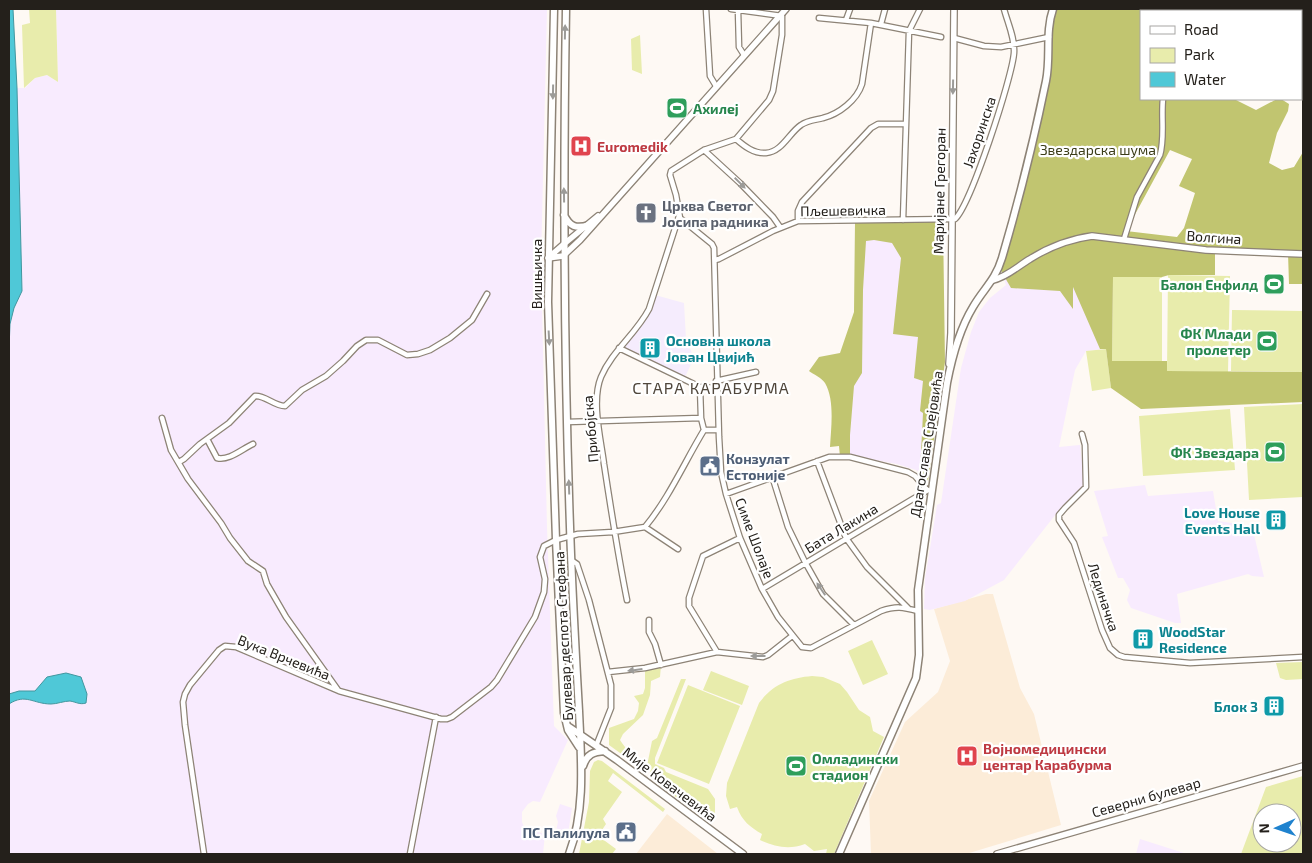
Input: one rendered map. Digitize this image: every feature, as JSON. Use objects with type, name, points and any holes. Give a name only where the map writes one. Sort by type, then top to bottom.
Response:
[{"type":"main road","name":"Вишњичка","points":[[554,9],[548,311],[556,540]]},
{"type":"main road","name":"Вишњичка","points":[[566,9],[563,256],[570,536]]},
{"type":"main road","name":"Драгослава Срејовића","points":[[839,854],[916,678],[919,655],[918,590],[929,490],[948,374],[961,333],[969,315],[979,298],[994,280],[1001,262],[1028,163],[1047,79],[1049,36],[1053,9]]},
{"type":"main road","points":[[564,214],[570,224],[575,227],[589,224]]},
{"type":"main road","name":"Булевар деспота Стефана","points":[[570,536],[581,750],[581,769],[570,854]]},
{"type":"main road","name":"Булевар деспота Стефана","points":[[556,540],[564,713],[566,724],[581,750]]},
{"type":"main road","name":"Булевар деспота Стефана","points":[[566,724],[580,735]]},
{"type":"main road","name":"Мије Ковачевића","points":[[580,735],[605,751],[743,854]]},
{"type":"main road","points":[[581,769],[590,754],[605,751]]},
{"type":"street","points":[[706,9],[710,76],[716,86]]},
{"type":"street","points":[[731,9],[781,15]]},
{"type":"street","points":[[548,258],[563,256],[580,240],[786,9]]},
{"type":"street","points":[[846,20],[850,9]]},
{"type":"street","points":[[880,24],[886,9]]},
{"type":"street","points":[[903,220],[909,31],[920,9]]},
{"type":"street","name":"Маријане Грегоран","points":[[948,374],[951,333],[954,9]]},
{"type":"street","points":[[1004,9],[1014,45]]},
{"type":"street","points":[[738,10],[739,47],[744,55]]},
{"type":"street","points":[[715,260],[713,245],[683,222],[679,216],[670,173],[704,150],[736,139],[772,96],[782,36],[783,20],[781,15]]},
{"type":"street","points":[[819,18],[880,24],[941,37]]},
{"type":"street","points":[[736,139],[753,151],[762,153],[773,152],[800,125],[828,117],[851,101],[862,84],[871,23]]},
{"type":"street","points":[[954,38],[984,46],[1001,47],[1049,36]]},
{"type":"street","name":"Јахоринска","points":[[951,220],[955,220],[960,214],[993,129],[1012,69],[1014,45]]},
{"type":"street","points":[[1124,239],[1137,197],[1160,155],[1162,148],[1161,120],[1164,100]]},
{"type":"street","points":[[798,221],[798,211],[802,202],[871,128],[878,124],[906,124]]},
{"type":"street","points":[[704,150],[734,177],[773,217],[780,227]]},
{"type":"street","points":[[548,258],[610,207]]},
{"type":"street","name":"Прибојска","points":[[627,600],[614,532],[598,421],[598,385],[609,361],[649,309],[679,216]]},
{"type":"street","name":"Пљешевичка","points":[[715,260],[780,227],[798,221],[951,220]]},
{"type":"street","name":"Волгина","points":[[994,280],[1004,277],[1039,254],[1063,243],[1092,236],[1206,250],[1303,254]]},
{"type":"street","name":"Симе Шолаје","points":[[715,260],[716,381],[721,472],[740,538],[762,589],[778,617],[792,636]]},
{"type":"street","points":[[179,462],[229,423],[255,396],[285,406],[302,390],[326,376],[357,346],[366,340],[378,340],[407,355],[430,350],[450,338],[472,320],[487,294]]},
{"type":"street","points":[[619,348],[700,386],[717,388]]},
{"type":"street","points":[[716,381],[756,372]]},
{"type":"street","points":[[556,540],[570,536],[644,527],[658,512],[704,430],[701,418],[700,386]]},
{"type":"street","points":[[162,418],[171,450],[188,479],[248,561],[264,571],[267,584],[286,617],[339,691]]},
{"type":"street","points":[[567,422],[701,418]]},
{"type":"street","points":[[704,430],[718,430]]},
{"type":"street","name":"Лединачка","points":[[1082,434],[1086,446],[1086,487],[1065,508],[1059,517],[1060,523],[1074,542],[1102,630],[1114,652],[1124,657],[1184,663],[1303,657]]},
{"type":"street","points":[[207,439],[219,459],[228,457],[253,444]]},
{"type":"street","points":[[726,494],[773,479],[829,457],[850,458],[899,469],[911,473],[929,490]]},
{"type":"street","points":[[817,461],[846,538],[867,567],[908,608]]},
{"type":"street","points":[[773,479],[788,528],[805,562],[823,594],[854,625]]},
{"type":"street","name":"Бата Лакина","points":[[762,589],[929,490]]},
{"type":"street","points":[[644,527],[678,549]]},
{"type":"street","points":[[717,652],[690,609],[689,598],[703,556],[740,538]]},
{"type":"street","name":"Вука Врчевића","points":[[204,854],[183,702],[187,689],[216,652],[224,646],[236,647],[339,691],[444,720],[452,717],[484,693],[497,680],[536,617],[541,604],[545,579],[540,561],[541,553],[544,546],[556,540]]},
{"type":"street","points":[[571,560],[576,564],[589,600],[612,692],[611,708],[596,746]]},
{"type":"street","points":[[608,672],[661,665],[717,652],[763,657],[792,636],[802,647],[811,648],[887,609],[899,607],[918,612]]},
{"type":"street","points":[[649,620],[649,632],[655,642],[661,665]]},
{"type":"street","points":[[410,854],[436,717]]},
{"type":"street","name":"Северни булевар","points":[[997,854],[1303,766]]},
{"type":"shaded area","points":[[56,9],[547,9],[541,262],[547,527],[554,726],[568,740],[540,802],[533,801],[522,812],[522,822],[525,829],[545,834],[543,854],[9,854],[9,704],[24,698],[47,704],[58,704],[68,701],[83,704],[47,677],[35,691],[19,691],[9,694],[9,349],[10,324],[14,308],[22,291],[17,88],[25,88],[35,78],[47,75],[58,82]]},
{"type":"shaded area","points":[[861,236],[941,245],[927,480],[916,470],[897,464],[842,454],[856,373]]},
{"type":"shaded area","points":[[1125,244],[1113,278],[1112,348],[1086,351],[1075,370],[1059,447],[1080,445],[1084,480],[1082,487],[1056,514],[1004,580],[965,601],[930,610],[924,609],[925,579],[937,505],[941,503],[961,368],[979,312],[990,298],[1006,285],[1004,279]]},
{"type":"shaded area","points":[[655,295],[684,303],[686,339],[694,358],[685,377],[623,348],[637,329]]},
{"type":"shaded area","points":[[1145,485],[1148,496],[1213,491],[1218,521],[1252,526],[1264,577],[1248,574],[1177,594],[1181,623],[1175,623],[1131,608],[1127,600],[1130,590],[1123,578],[1118,578],[1102,537],[1108,536],[1094,491]]},
{"type":"shaded area","name":"Војномедицински центар Карабурма","points":[[986,594],[993,594],[1020,688],[1034,714],[1061,825],[966,854],[871,854],[869,801],[905,722],[938,692],[950,661],[934,609]]},
{"type":"shaded area","points":[[560,804],[572,808],[568,834],[556,831],[558,822],[556,816]]},
{"type":"shaded area","points":[[667,814],[718,854],[636,854]]},
{"type":"shaded area","points":[[1140,839],[1187,854],[1136,854]]},
{"type":"green space","points":[[29,9],[56,9],[58,82],[47,75],[35,78],[24,88],[22,25],[30,23]]},
{"type":"green space","name":"Звездарска шума","points":[[1057,9],[1145,9],[1147,10],[1140,10],[1140,100],[1236,100],[1256,110],[1275,100],[1283,100],[1289,104],[1288,111],[1277,133],[1269,163],[1282,170],[1294,167],[1303,152],[1303,284],[1289,284],[1288,253],[1215,250],[1215,275],[1113,277],[1112,361],[1167,361],[1167,371],[1303,372],[1303,402],[1141,409],[1111,388],[1106,349],[1100,349],[1073,287],[1073,309],[1060,291],[1011,288],[1000,269],[1049,77],[1053,23]],"holes":[[[1170,150],[1192,159],[1179,186],[1195,193],[1184,228],[1177,237],[1126,231]]]},
{"type":"green space","points":[[1153,9],[1297,9],[1296,10]]},
{"type":"green space","points":[[640,35],[642,74],[632,70],[631,39]]},
{"type":"green space","points":[[855,222],[943,222],[945,362],[928,481],[920,473],[923,413],[920,411],[923,381],[914,378],[918,337],[893,334],[901,258],[892,243],[874,240],[866,241],[863,290],[862,373],[854,386],[850,457],[840,457],[839,446],[830,447],[832,414],[828,390],[824,381],[809,371],[819,357],[840,353],[854,312]]},
{"type":"green space","points":[[1168,275],[1230,276],[1228,372],[1167,371]]},
{"type":"green space","points":[[1113,277],[1162,277],[1162,361],[1112,361]]},
{"type":"green space","name":"ФК Млади пролетер","points":[[1232,310],[1303,311],[1303,372],[1231,371]]},
{"type":"green space","points":[[1106,349],[1111,388],[1092,391],[1086,351]]},
{"type":"green space","name":"ФК Звездара","points":[[1303,404],[1303,497],[1249,500],[1244,407]]},
{"type":"green space","points":[[1230,409],[1235,470],[1143,476],[1139,416]]},
{"type":"green space","points":[[872,640],[888,674],[863,685],[848,651]]},
{"type":"green space","points":[[1303,662],[1303,679],[1286,680],[1280,678],[1276,663]]},
{"type":"green space","points":[[661,665],[660,677],[651,681],[650,695],[643,715],[623,734],[620,740],[638,766],[609,745],[609,728],[634,719],[639,703],[634,696],[643,694],[645,688],[645,668]]},
{"type":"green space","points":[[711,671],[749,686],[742,705],[703,690]]},
{"type":"green space","name":"Омладински стадион","points":[[812,676],[823,677],[840,684],[859,710],[870,717],[873,731],[884,737],[834,854],[826,854],[827,849],[814,851],[805,844],[782,847],[760,840],[762,834],[747,823],[737,807],[730,809],[726,796],[727,783],[759,703],[764,696],[789,680]]},
{"type":"green space","points":[[681,679],[686,679],[655,758],[655,764],[664,768],[666,772],[708,789],[715,799],[715,820],[706,815],[702,816],[658,784],[647,766],[652,741],[657,738]]},
{"type":"green space","points":[[688,685],[740,706],[709,784],[657,763]]},
{"type":"green space","points":[[602,761],[665,809],[663,812],[613,773],[608,781],[622,792],[603,819],[606,824],[600,833],[601,838],[616,849],[612,854],[579,854],[589,802],[590,771],[594,762]]},
{"type":"green space","points":[[1303,776],[1303,854],[1241,854],[1252,825],[1252,853],[1302,853],[1302,803],[1260,803],[1266,787]]},
{"type":"water","points":[[9,9],[13,9],[17,88],[22,291],[14,308],[10,324],[9,349]]},
{"type":"water","points":[[66,673],[81,677],[87,694],[86,703],[80,704],[70,701],[45,704],[20,699],[9,704],[9,694],[19,691],[35,691],[47,677]]},
{"type":"place","name":"Ахилеј","points":[[677,108]]},
{"type":"place","name":"Euromedik","points":[[581,146]]},
{"type":"place","name":"Црква Светог Јосипа радника","points":[[646,213]]},
{"type":"place","name":"Балон Енфилд","points":[[1274,284]]},
{"type":"place","name":"ФК Млади пролетер","points":[[1267,341]]},
{"type":"place","name":"Основна школа Јован Цвијић","points":[[650,348]]},
{"type":"place","name":"ФК Звездара","points":[[1275,452]]},
{"type":"place","name":"Конзулат Естоније","points":[[710,466]]},
{"type":"place","name":"Love House Events Hall","points":[[1276,520]]},
{"type":"place","name":"WoodStar Residence","points":[[1143,639]]},
{"type":"place","name":"Блок 3","points":[[1274,706]]},
{"type":"place","name":"Војномедицински центар Карабурма","points":[[967,756]]},
{"type":"place","name":"Омладински стадион","points":[[796,766]]},
{"type":"place","name":"ПС Палилула","points":[[626,832]]},
{"type":"district","name":"СТАРА КАРАБУРМА","points":[[711,387]]}]
